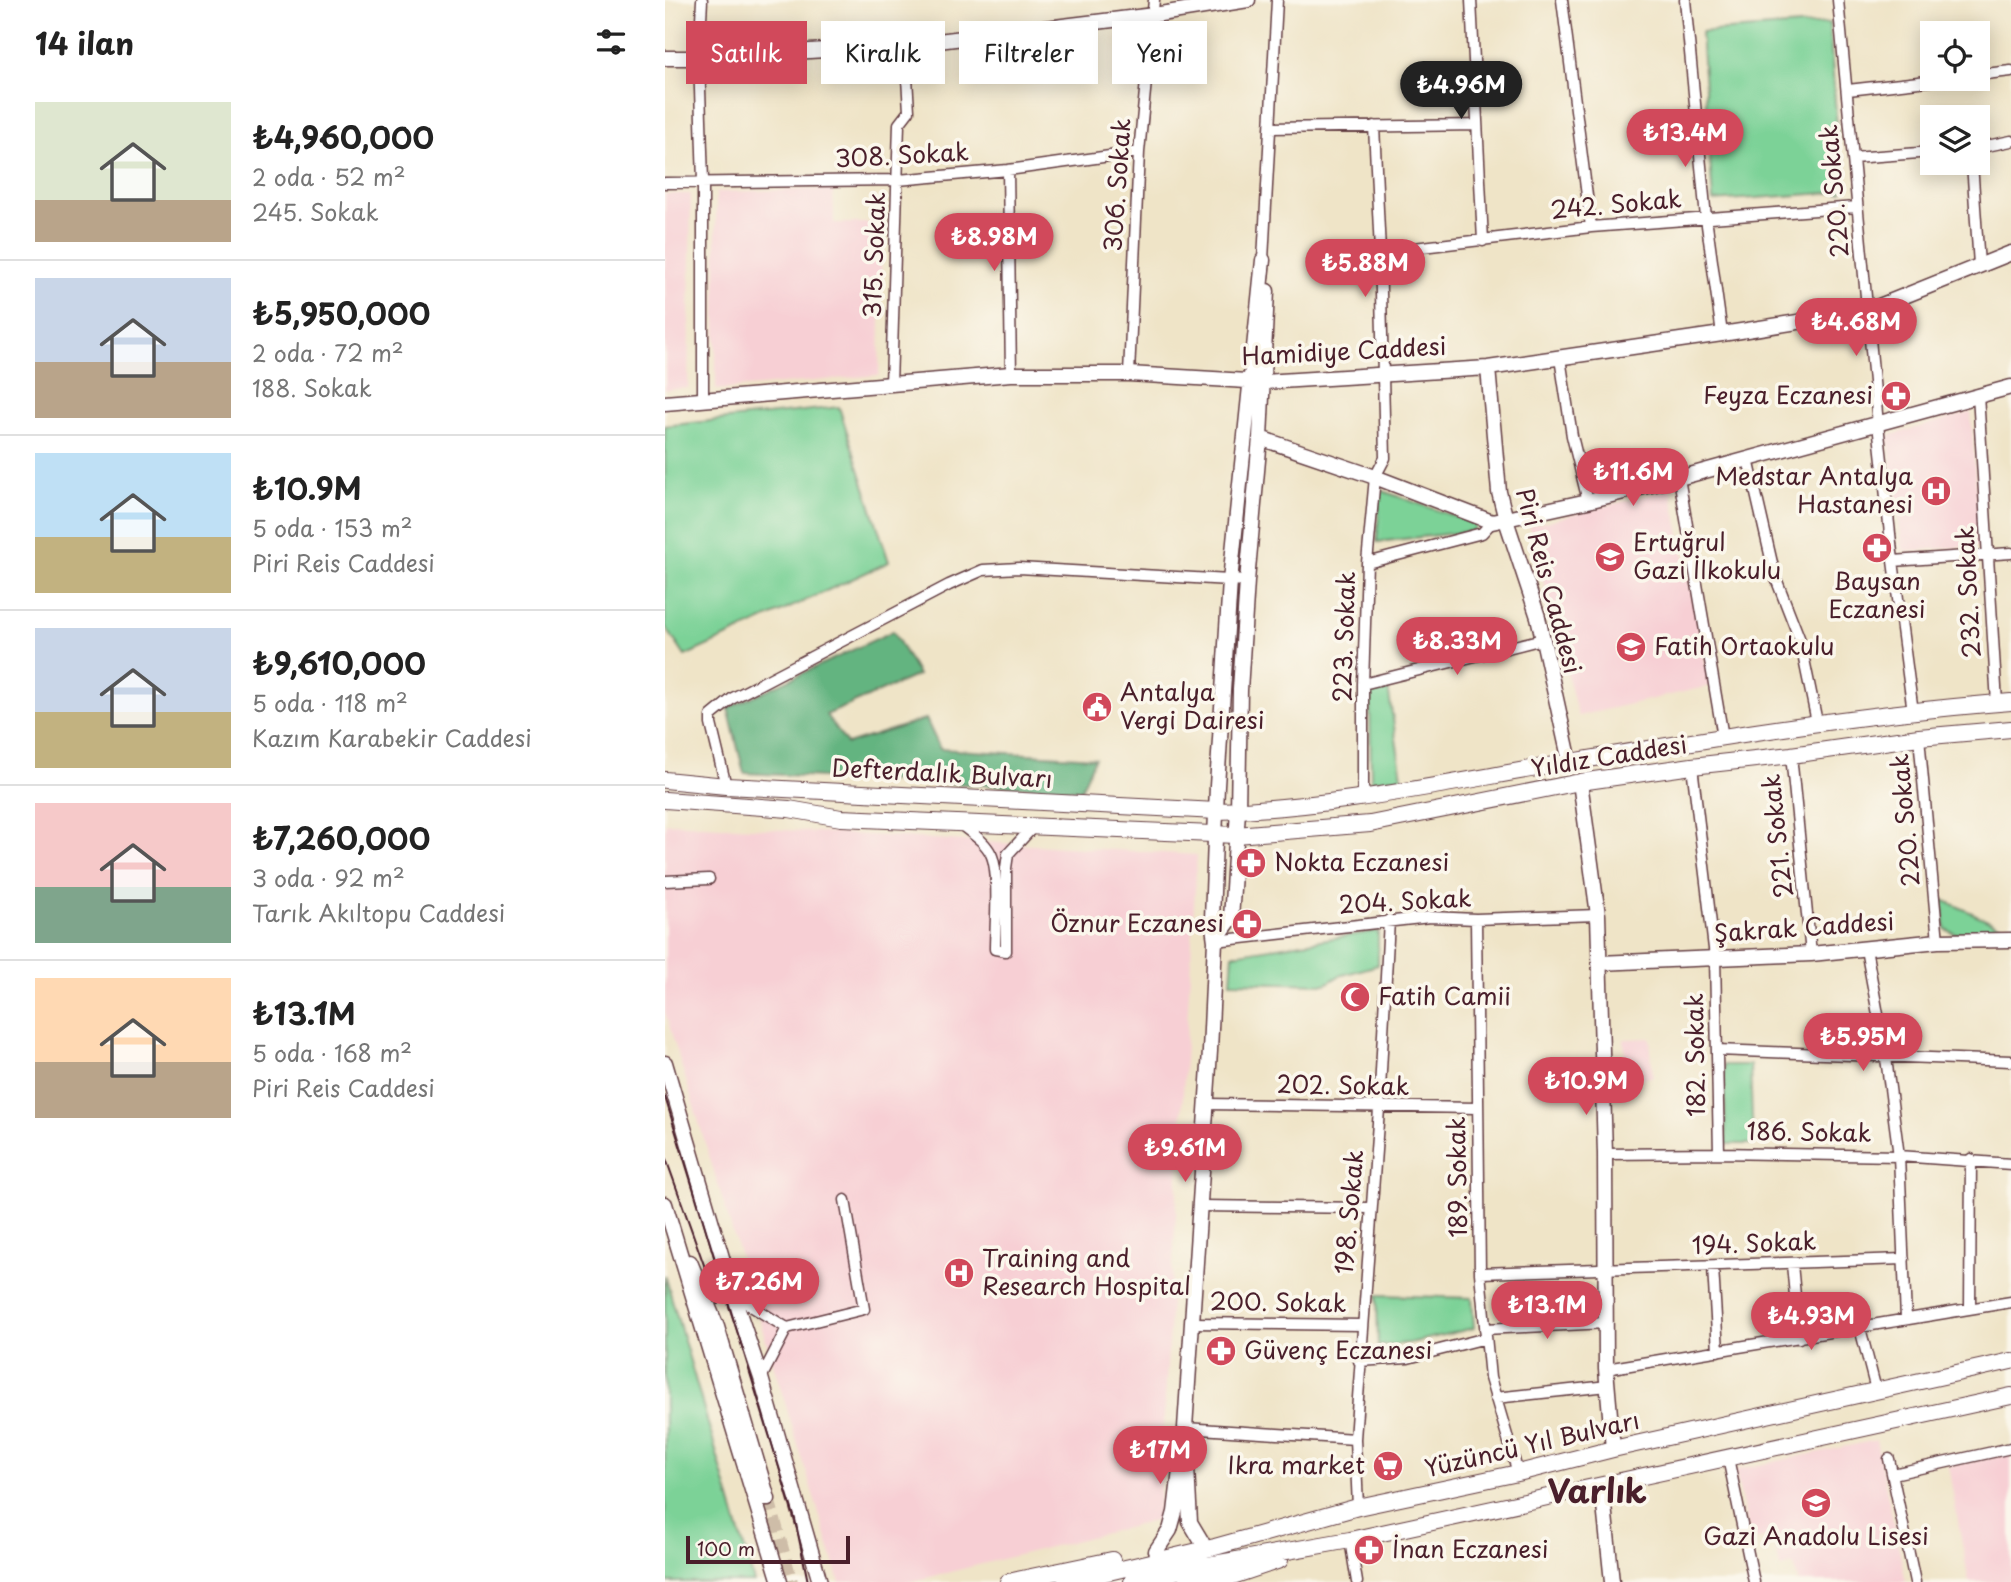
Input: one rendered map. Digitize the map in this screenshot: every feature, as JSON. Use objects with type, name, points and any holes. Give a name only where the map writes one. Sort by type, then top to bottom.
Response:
[{"type":"main road","name":"Yıldız Caddesi","points":[[1217,811],[1363,798],[1817,722],[2004,703]]},
{"type":"main road","name":"Yıldız Caddesi","points":[[1216,833],[1236,835],[1370,824],[1580,782],[1692,765],[1791,755],[1919,737],[2011,729]]},
{"type":"main road","name":"Defterdalık Bulvarı","points":[[665,780],[726,786],[1217,811]]},
{"type":"main road","name":"Defterdalık Bulvarı","points":[[665,800],[789,809],[841,818],[1032,828],[1216,833]]},
{"type":"main road","name":"Yüzüncü Yıl Bulvarı","points":[[1066,1582],[1215,1547],[1358,1507],[2011,1361]]},
{"type":"main road","points":[[1132,1582],[1191,1568],[1350,1540],[2011,1396]]},
{"type":"main road","points":[[1008,1582],[1324,1517]]},
{"type":"main road","points":[[1187,1582],[1331,1543]]},
{"type":"main road","points":[[1216,1582],[1331,1543]]},
{"type":"street","points":[[701,21],[702,0]]},
{"type":"street","points":[[945,39],[1154,7],[1248,0]]},
{"type":"street","points":[[1156,1551],[1170,1530],[1175,1511],[1185,1428],[1207,1104],[1215,941],[1212,919],[1217,786],[1230,581],[1268,298],[1263,260],[1277,0]]},
{"type":"street","points":[[1471,0],[1483,241]]},
{"type":"street","points":[[1562,0],[1591,227]]},
{"type":"street","points":[[1685,0],[1706,219],[1722,334]]},
{"type":"street","name":"220. Sokak","points":[[1838,0],[1878,424],[1913,712]]},
{"type":"street","name":"306. Sokak","points":[[1129,374],[1139,152],[1154,7]]},
{"type":"street","points":[[665,58],[686,58]]},
{"type":"street","points":[[1990,73],[2011,71]]},
{"type":"street","points":[[1848,90],[1920,82]]},
{"type":"street","points":[[700,84],[703,182],[703,401]]},
{"type":"street","name":"315. Sokak","points":[[891,385],[899,124],[909,111],[907,84]]},
{"type":"street","points":[[1270,128],[1477,125]]},
{"type":"street","name":"223. Sokak","points":[[1363,798],[1367,563],[1375,477],[1385,458],[1374,126]]},
{"type":"street","points":[[1990,145],[2011,141]]},
{"type":"street","name":"308. Sokak","points":[[665,183],[898,180],[1008,170],[1139,152]]},
{"type":"street","points":[[1853,158],[1920,153]]},
{"type":"street","points":[[1008,170],[1011,374]]},
{"type":"street","points":[[1973,175],[1979,265]]},
{"type":"street","name":"242. Sokak","points":[[1380,252],[1591,227],[1856,207]]},
{"type":"street","name":"Hamidiye Caddesi","points":[[665,404],[1011,374],[1129,374],[1257,382],[1488,368],[1867,311],[2011,253]]},
{"type":"street","points":[[1560,358],[1572,436],[1588,501]]},
{"type":"street","name":"Piri Reis Caddesi","points":[[1488,368],[1499,521],[1543,639],[1570,762]]},
{"type":"street","points":[[1215,941],[1231,919],[1238,811],[1240,690],[1260,438],[1257,382]]},
{"type":"street","points":[[1367,563],[1482,533],[1499,521],[1679,478],[2011,387]]},
{"type":"street","name":"232. Sokak","points":[[1978,395],[1987,555],[2004,703]]},
{"type":"street","points":[[1260,438],[1499,521]]},
{"type":"street","points":[[1748,459],[1775,576],[1800,640],[1817,722]]},
{"type":"street","points":[[1679,478],[1723,737]]},
{"type":"street","points":[[1893,561],[2011,553]]},
{"type":"street","points":[[726,786],[711,716],[733,698],[949,585],[983,570],[1019,568],[1247,581]]},
{"type":"street","points":[[1363,684],[1543,639]]},
{"type":"street","name":"220. Sokak","points":[[1919,737],[1938,942]]},
{"type":"street","name":"221. Sokak","points":[[1791,755],[1811,954]]},
{"type":"street","name":"182. Sokak","points":[[1692,765],[1716,957],[1719,1153]]},
{"type":"street","points":[[1580,782],[1598,915],[1605,1154],[1606,1369],[1613,1449]]},
{"type":"street","points":[[959,823],[982,841],[991,853],[995,867],[995,949],[1006,951],[1008,854],[1032,828]]},
{"type":"street","points":[[665,881],[709,879]]},
{"type":"street","name":"204. Sokak","points":[[1215,941],[1430,917],[1476,919],[1598,915]]},
{"type":"street","name":"189. Sokak","points":[[1476,919],[1480,1273],[1490,1378],[1518,1473]]},
{"type":"street","name":"198. Sokak","points":[[1358,1507],[1355,1439],[1359,1361],[1379,1108],[1389,920]]},
{"type":"street","name":"Şakrak Caddesi","points":[[1599,963],[1811,954],[1938,942],[2011,940]]},
{"type":"street","points":[[1867,949],[1886,1058],[1899,1156],[1906,1320]]},
{"type":"street","points":[[1717,1050],[2011,1061]]},
{"type":"street","points":[[665,1063],[820,1582]]},
{"type":"street","name":"202. Sokak","points":[[1207,1104],[1478,1108]]},
{"type":"street","name":"186. Sokak","points":[[1605,1154],[1899,1156],[1971,1159],[2011,1164]]},
{"type":"street","points":[[1970,1308],[1971,1159]]},
{"type":"street","points":[[733,1295],[787,1328],[864,1309],[845,1200]]},
{"type":"street","points":[[665,1204],[780,1582]]},
{"type":"street","points":[[1201,1206],[1370,1208]]},
{"type":"street","points":[[670,1220],[699,1279],[717,1327],[768,1499]]},
{"type":"street","name":"194. Sokak","points":[[1480,1273],[1606,1271],[1904,1259]]},
{"type":"street","points":[[1792,1264],[1798,1338]]},
{"type":"street","points":[[1713,1267],[1717,1351]]},
{"type":"street","points":[[1606,1369],[2011,1301]]},
{"type":"street","name":"200. Sokak","points":[[1193,1323],[1362,1325]]},
{"type":"street","points":[[1359,1361],[1408,1358],[1486,1333],[1606,1323]]},
{"type":"street","points":[[761,1378],[787,1328]]},
{"type":"street","points":[[1860,1328],[1876,1390]]},
{"type":"street","points":[[1495,1398],[1608,1386]]},
{"type":"street","points":[[1185,1428],[1355,1439]]},
{"type":"street","points":[[1185,1428],[1190,1522],[1202,1542]]},
{"type":"street","points":[[1893,1474],[2011,1448]]},
{"type":"street","points":[[1728,1458],[1754,1582]]},
{"type":"street","points":[[1889,1459],[1915,1582]]},
{"type":"street","points":[[1602,1486],[1612,1582]]},
{"type":"street","points":[[1350,1540],[1357,1582]]},
{"type":"street","points":[[769,1546],[773,1582]]},
{"type":"shaded area","points":[[833,189],[834,223],[882,223],[879,375],[716,390],[716,192]]},
{"type":"shaded area","points":[[665,194],[691,194],[688,388],[665,390]]},
{"type":"shaded area","name":"Medstar Antalya Hastanesi","points":[[1971,412],[1980,546],[1903,551],[1888,436]]},
{"type":"shaded area","points":[[1671,489],[1710,686],[1578,716],[1529,526]]},
{"type":"shaded area","name":"Training and Research Hospital","points":[[665,824],[1197,855],[1158,1520],[910,1582],[840,1582],[665,1012]]},
{"type":"shaded area","points":[[1650,1038],[1653,1077],[1626,1079],[1624,1039]]},
{"type":"shaded area","name":"Gazi Anadolu Lisesi","points":[[1876,1440],[1906,1582],[1798,1582],[1794,1565],[1780,1568],[1773,1536],[1751,1541],[1735,1470]]},
{"type":"shaded area","points":[[2011,1454],[2011,1582],[1969,1582],[1948,1466]]},
{"type":"green space","points":[[1829,23],[1842,192],[1713,201],[1701,32]]},
{"type":"green space","points":[[839,407],[889,562],[685,656],[665,626],[665,426]]},
{"type":"green space","points":[[1380,490],[1476,524],[1473,531],[1377,542]]},
{"type":"green space","points":[[893,631],[918,675],[826,715],[847,744],[926,719],[940,749],[1095,758],[1081,790],[744,773],[728,708]]},
{"type":"green space","points":[[1388,688],[1402,777],[1371,781],[1370,690]]},
{"type":"green space","points":[[1943,900],[2008,929],[1955,934],[1945,929]]},
{"type":"green space","points":[[1378,931],[1378,965],[1339,976],[1326,984],[1231,982],[1233,954]]},
{"type":"green space","points":[[1724,1065],[1750,1065],[1753,1144],[1726,1144]]},
{"type":"green space","points":[[665,1275],[754,1582],[665,1582]]},
{"type":"green space","points":[[1377,1295],[1472,1298],[1474,1328],[1410,1343],[1378,1346]]},
{"type":"tunnel","points":[[768,1499],[791,1582]]},
{"type":"tram line","points":[[665,1097],[795,1519],[808,1582]]},
{"type":"tram line","points":[[665,1156],[718,1304]]},
{"type":"place","name":"Feyza Eczanesi","points":[[1896,396]]},
{"type":"place","name":"Medstar Antalya Hastanesi","points":[[1936,491]]},
{"type":"place","name":"Baysan Eczanesi","points":[[1877,548]]},
{"type":"place","name":"Ertuğrul Gazi İlkokulu","points":[[1610,557]]},
{"type":"place","name":"Fatih Ortaokulu","points":[[1631,647]]},
{"type":"place","name":"Antalya Vergi Dairesi","points":[[1097,707]]},
{"type":"place","name":"Nokta Eczanesi","points":[[1251,863]]},
{"type":"place","name":"Öznur Eczanesi","points":[[1247,924]]},
{"type":"place","name":"Fatih Camii","points":[[1355,997]]},
{"type":"place","name":"Training and Research Hospital","points":[[959,1273]]},
{"type":"place","name":"Güvenç Eczanesi","points":[[1221,1351]]},
{"type":"place","name":"Ikra market","points":[[1388,1466]]},
{"type":"place","name":"Gazi Anadolu Lisesi","points":[[1816,1503]]},
{"type":"place","name":"İnan Eczanesi","points":[[1369,1550]]},
{"type":"district","name":"Varlık","points":[[1597,1492]]}]
